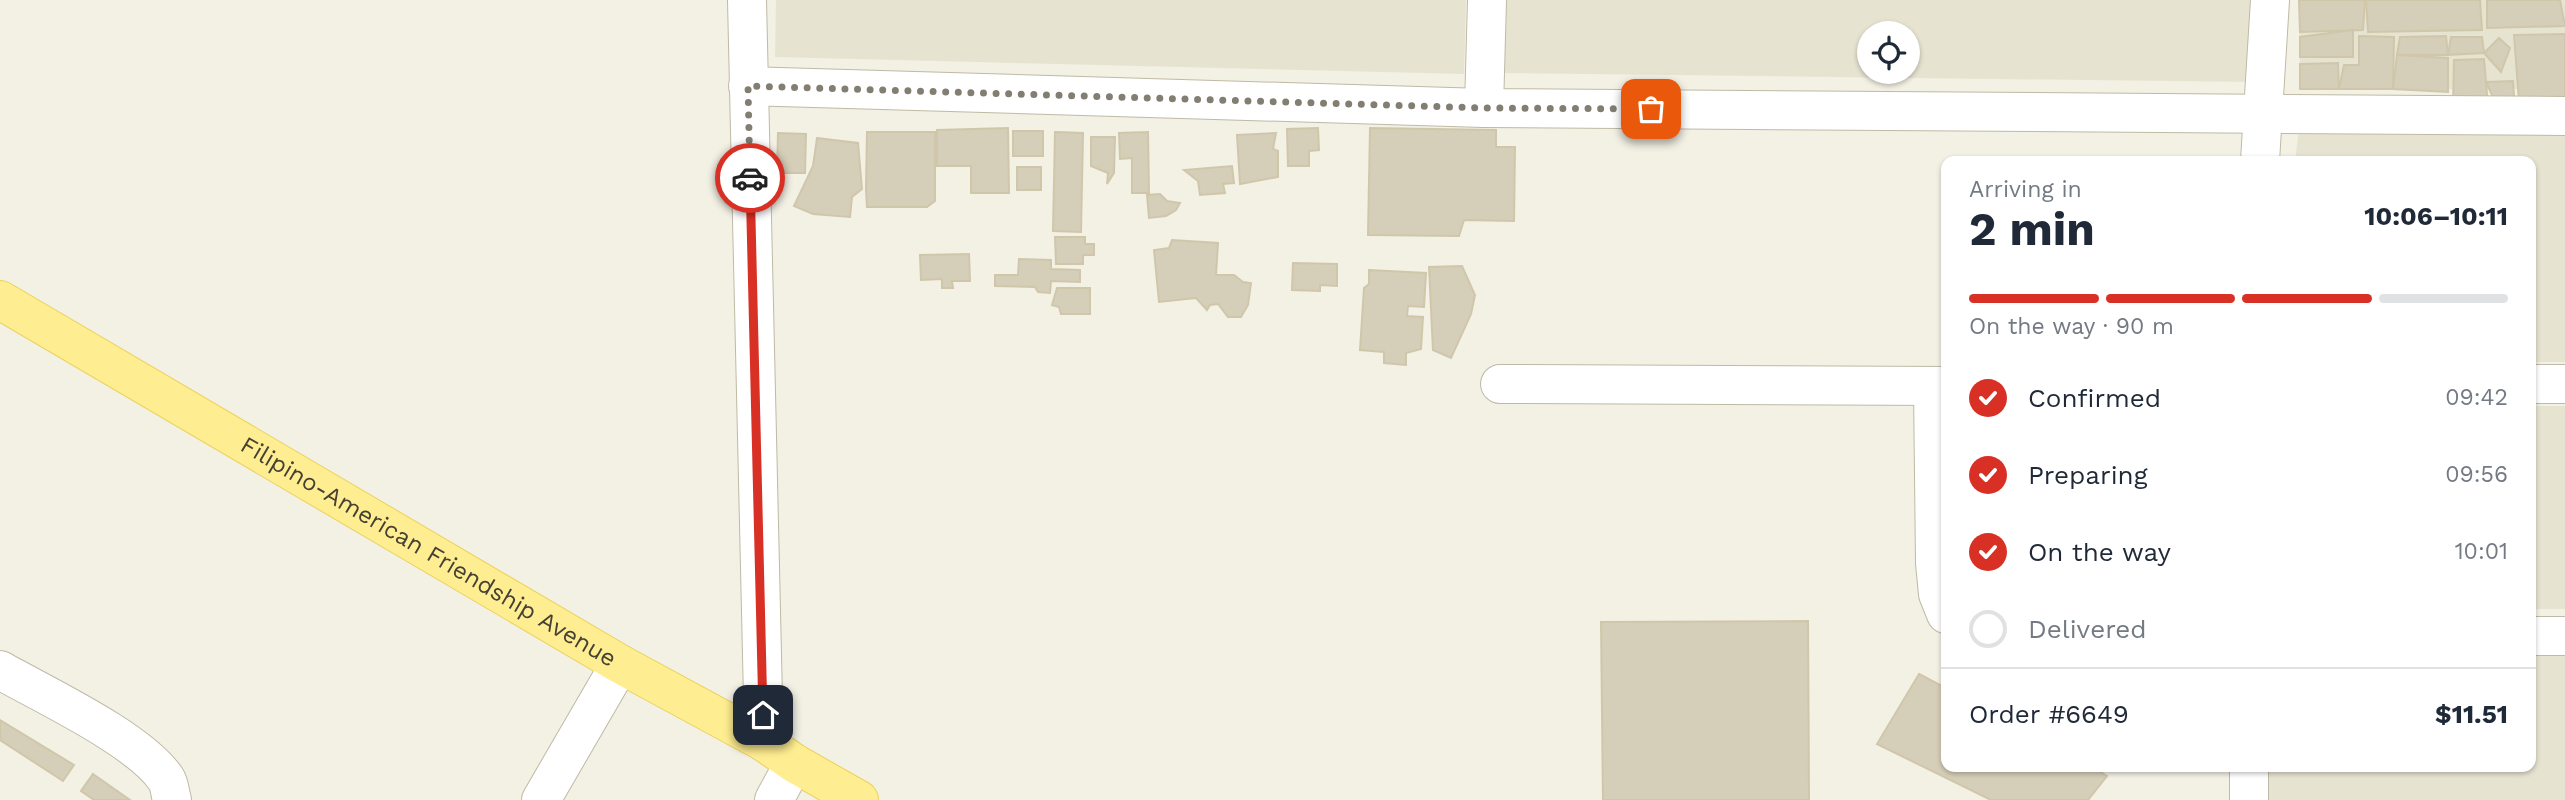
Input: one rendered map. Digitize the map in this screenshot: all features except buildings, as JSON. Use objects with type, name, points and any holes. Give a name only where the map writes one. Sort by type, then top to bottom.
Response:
[{"type":"main road","name":"Filipino-American Friendship Avenue","points":[[0,300],[620,664],[859,800]]},
{"type":"street","points":[[747,0],[748,86],[779,753],[774,800]]},
{"type":"street","points":[[1484,108],[1487,0]]},
{"type":"street","points":[[2260,156],[2270,0]]},
{"type":"street","points":[[748,86],[1484,108],[2565,116]]},
{"type":"street","points":[[1500,384],[1939,386],[1935,563],[1941,602]]},
{"type":"street","points":[[2536,384],[2565,384]]},
{"type":"street","points":[[2536,636],[2565,636]]},
{"type":"street","points":[[541,800],[620,664]]},
{"type":"street","points":[[0,670],[90,720],[140,752],[168,781],[172,800]]},
{"type":"street","points":[[2249,772],[2249,800]]},
{"type":"shaded area","points":[[776,0],[1466,0],[1464,74],[775,57]]},
{"type":"shaded area","points":[[1502,0],[2255,0],[2252,82],[1920,78],[1920,21],[1857,21],[1857,77],[1502,73]]},
{"type":"shaded area","points":[[2299,0],[2565,0],[2565,89],[2300,89]]},
{"type":"shaded area","points":[[2565,128],[2565,362],[2536,362],[2536,156],[2296,156],[2299,130]]},
{"type":"shaded area","points":[[2536,406],[2565,406],[2565,609],[2536,609]]},
{"type":"shaded area","points":[[2536,647],[2565,648],[2565,800],[2265,800],[2265,772],[2536,772]]},
{"type":"way so far","points":[[750,178],[748,86],[1484,108],[1651,109]]},
{"type":"route","points":[[750,178],[763,715]]}]
